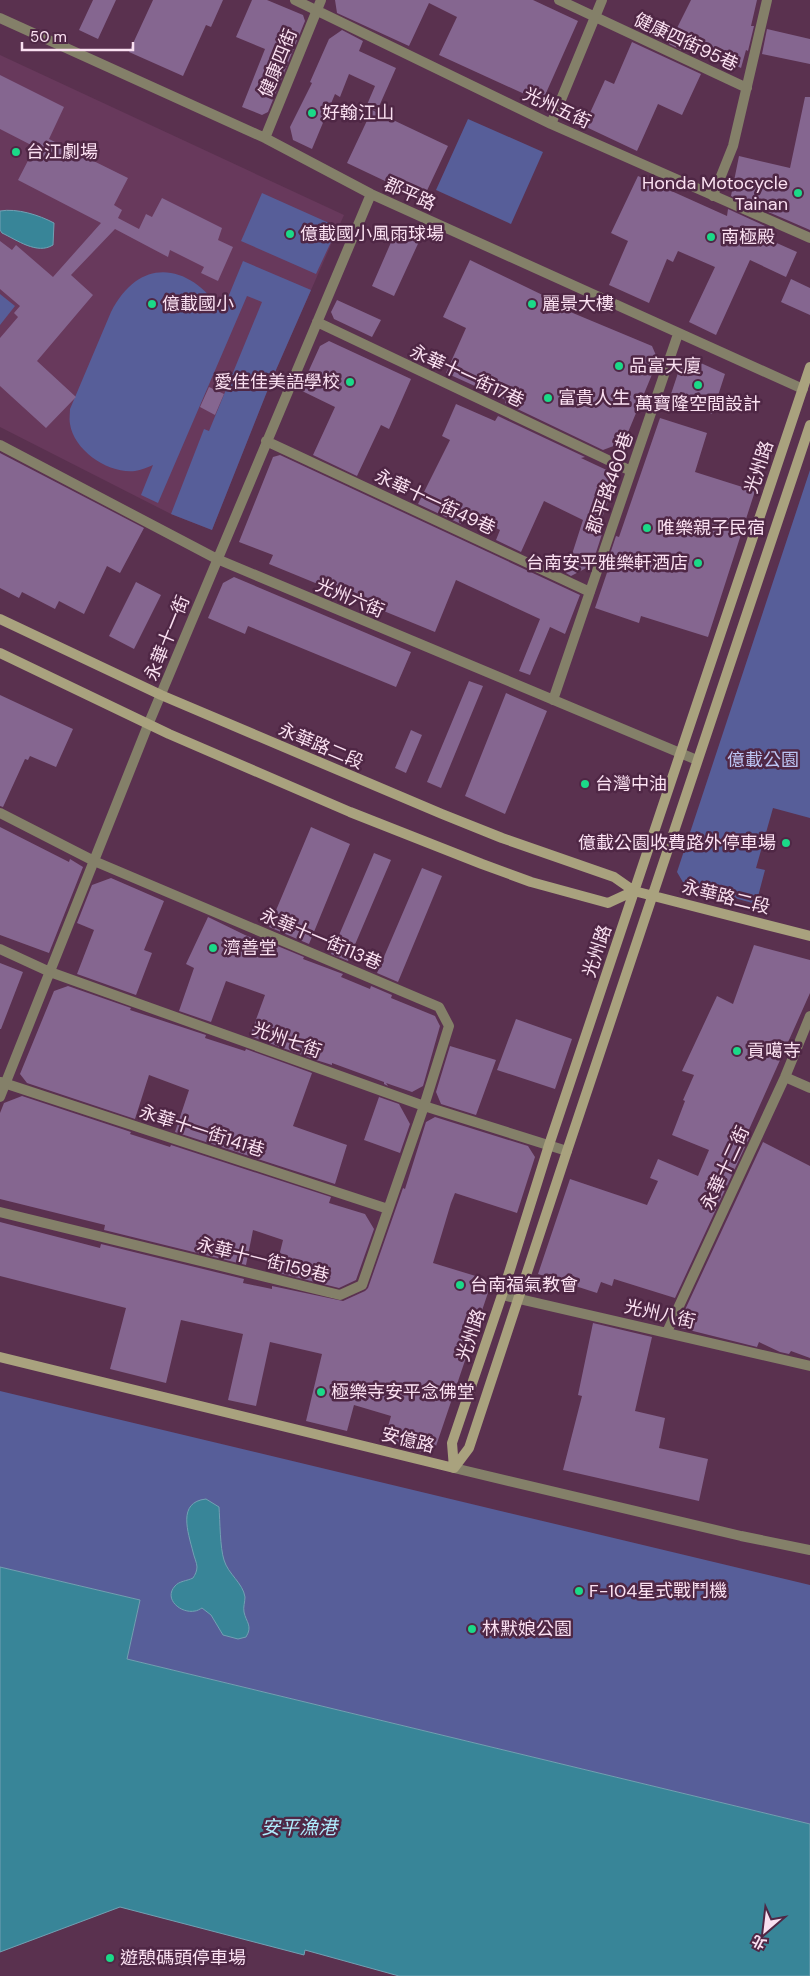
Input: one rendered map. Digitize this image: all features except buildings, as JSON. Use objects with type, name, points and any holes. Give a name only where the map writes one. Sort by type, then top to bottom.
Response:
[{"type":"street","name":"光州五街","points":[[295,0],[551,124],[810,238]]},
{"type":"street","name":"健康四街","points":[[265,138],[321,0]]},
{"type":"street","name":"健康四街95巷","points":[[558,0],[746,88]]},
{"type":"street","points":[[551,124],[602,0]]},
{"type":"street","points":[[713,196],[733,146],[767,0]]},
{"type":"street","name":"郡平路","points":[[0,18],[265,138],[371,194],[678,334],[806,390]]},
{"type":"street","name":"永華十一街","points":[[0,1097],[3,1083],[50,972],[216,559],[371,194]]},
{"type":"street","name":"永華十一街17巷","points":[[317,322],[631,471]]},
{"type":"street","name":"郡平路460巷","points":[[553,700],[678,334]]},
{"type":"street","name":"光州路","points":[[454,1468],[452,1443],[634,891],[806,390],[810,367]]},
{"type":"street","name":"光州路","points":[[454,1468],[469,1448],[810,425]]},
{"type":"street","name":"永華十一街49巷","points":[[266,441],[590,592]]},
{"type":"street","name":"光州六街","points":[[0,445],[216,559],[697,760]]},
{"type":"street","name":"永華路二段","points":[[0,619],[161,695],[442,814],[502,838],[614,877],[634,891],[810,936]]},
{"type":"street","points":[[0,654],[148,725],[350,812],[531,882],[608,903],[634,891]]},
{"type":"street","name":"永華十一街113巷","points":[[0,813],[94,860],[439,1007],[449,1026],[424,1106]]},
{"type":"street","name":"光州七街","points":[[0,949],[50,972],[424,1106],[567,1151]]},
{"type":"street","name":"永華十二街","points":[[667,1332],[785,1078],[810,1016]]},
{"type":"street","points":[[785,1078],[810,1088]]},
{"type":"street","name":"永華十一街141巷","points":[[3,1083],[388,1209]]},
{"type":"street","name":"永華十一街159巷","points":[[0,1212],[340,1296],[362,1285],[424,1106]]},
{"type":"street","name":"光州八街","points":[[502,1295],[810,1366]]},
{"type":"street","name":"安億路","points":[[0,1357],[454,1468],[741,1536],[810,1550]]},
{"type":"shaded area","name":"億載國小","points":[[0,55],[344,215],[272,379],[212,530],[171,514],[0,427]]},
{"type":"green space","points":[[468,119],[543,152],[511,224],[436,190]]},
{"type":"green space","name":"億載國小風雨球場","points":[[262,193],[338,227],[316,274],[241,241]]},
{"type":"green space","points":[[243,261],[311,290],[272,379],[212,530],[171,514],[204,429],[209,431],[262,302],[247,296],[158,503],[141,495],[153,465],[137,471],[125,471],[114,469],[94,459],[85,452],[73,434],[70,422],[70,409],[111,312],[123,294],[136,281],[150,274],[165,272],[180,275],[195,283],[222,312]]},
{"type":"green space","points":[[0,294],[15,306],[0,325]]},
{"type":"green space","name":"億載公園","points":[[810,470],[810,818],[773,808],[756,868],[765,870],[756,904],[684,884],[677,872]]},
{"type":"green space","name":"林默娘公園","points":[[0,1391],[810,1585],[810,1824],[127,1659],[140,1600],[0,1567]]},
{"type":"water","points":[[14,210],[28,213],[54,223],[53,245],[47,248],[34,247],[21,243],[2,233],[0,230],[0,211]]},
{"type":"water","points":[[206,1499],[219,1507],[224,1560],[244,1592],[244,1612],[249,1627],[246,1637],[238,1639],[223,1635],[211,1615],[202,1608],[196,1611],[184,1610],[179,1608],[172,1600],[172,1591],[175,1586],[193,1578],[196,1571],[197,1565],[187,1527],[187,1519],[191,1506],[197,1501]]},
{"type":"water","name":"安平漁港","points":[[0,1567],[140,1600],[127,1659],[810,1824],[810,1976],[399,1976],[305,1950],[304,1955],[120,1907],[0,1952]]},
{"type":"place","name":"好翰江山","points":[[312,113]]},
{"type":"place","name":"台江劇場","points":[[16,152]]},
{"type":"place","name":"Honda Motocycle Tainan","points":[[798,193]]},
{"type":"place","name":"億載國小風雨球場","points":[[290,234]]},
{"type":"place","name":"南極殿","points":[[711,237]]},
{"type":"place","name":"億載國小","points":[[152,304]]},
{"type":"place","name":"麗景大樓","points":[[532,304]]},
{"type":"place","name":"品富天廈","points":[[619,366]]},
{"type":"place","name":"愛佳佳美語學校","points":[[350,382]]},
{"type":"place","name":"萬寶隆空間設計","points":[[698,385]]},
{"type":"place","name":"富貴人生","points":[[548,398]]},
{"type":"place","name":"唯樂親子民宿","points":[[647,528]]},
{"type":"place","name":"台南安平雅樂軒酒店","points":[[698,563]]},
{"type":"place","name":"台灣中油","points":[[585,784]]},
{"type":"place","name":"億載公園收費路外停車場","points":[[786,843]]},
{"type":"place","name":"濟善堂","points":[[213,948]]},
{"type":"place","name":"貢噶寺","points":[[737,1051]]},
{"type":"place","name":"台南福氣教會","points":[[460,1285]]},
{"type":"place","name":"極樂寺安平念佛堂","points":[[321,1392]]},
{"type":"place","name":"F-104星式戰鬥機","points":[[579,1591]]},
{"type":"place","name":"林默娘公園","points":[[472,1629]]},
{"type":"place","name":"遊憩碼頭停車場","points":[[110,1958]]}]
